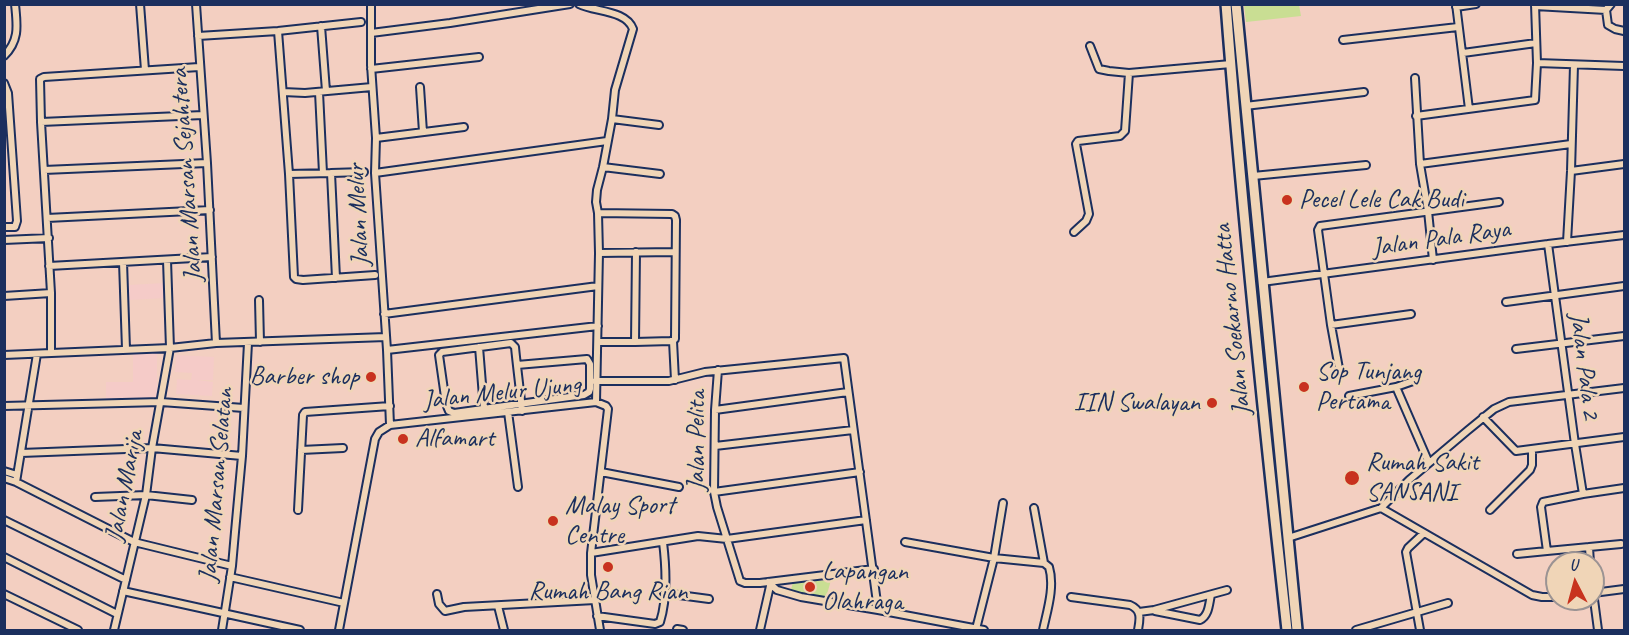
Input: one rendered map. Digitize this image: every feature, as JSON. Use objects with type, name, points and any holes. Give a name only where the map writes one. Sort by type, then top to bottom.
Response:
[{"type":"main road","name":"Jalan Soekarno Hatta","points":[[1226,4],[1239,168],[1287,630]]},
{"type":"main road","name":"Jalan Soekarno Hatta","points":[[1236,4],[1297,630]]},
{"type":"main road","points":[[1271,489],[1283,487]]},
{"type":"street","points":[[4,56],[13,47],[16,37],[15,4]]},
{"type":"street","points":[[140,4],[145,70]]},
{"type":"street","name":"Jalan Marsan Sejahtera","points":[[196,4],[210,210],[216,343]]},
{"type":"street","name":"Jalan Melur","points":[[371,4],[371,69],[376,138],[375,173],[390,425]]},
{"type":"street","points":[[371,33],[450,23],[519,8],[571,4],[619,16],[632,25],[633,35],[615,90],[612,118],[596,197],[599,253],[596,402]]},
{"type":"street","points":[[1469,109],[1456,6],[1476,4]]},
{"type":"street","points":[[1416,116],[1535,100],[1537,63],[1535,5],[1578,9],[1606,8],[1608,25],[1624,31]]},
{"type":"street","points":[[198,36],[278,31],[361,22]]},
{"type":"street","points":[[321,26],[323,173]]},
{"type":"street","points":[[1343,40],[1458,27]]},
{"type":"street","points":[[278,31],[290,174],[294,277],[303,280],[375,275]]},
{"type":"street","points":[[1463,53],[1536,43]]},
{"type":"street","points":[[1090,46],[1099,69],[1109,71],[1129,73],[1231,64]]},
{"type":"street","points":[[371,69],[479,57]]},
{"type":"street","points":[[1537,63],[1624,66]]},
{"type":"street","points":[[1567,242],[1574,65]]},
{"type":"street","points":[[51,353],[49,238],[40,79],[199,67]]},
{"type":"street","points":[[1074,232],[1086,221],[1089,214],[1076,144],[1078,141],[1123,134],[1129,73]]},
{"type":"street","points":[[1415,78],[1420,164],[1433,260]]},
{"type":"street","points":[[4,83],[8,93],[17,221],[15,226],[4,228]]},
{"type":"street","points":[[283,92],[305,93],[372,87]]},
{"type":"street","points":[[420,87],[423,132]]},
{"type":"street","points":[[1245,106],[1364,92]]},
{"type":"street","points":[[41,122],[203,115]]},
{"type":"street","points":[[612,118],[659,125]]},
{"type":"street","points":[[376,138],[464,127]]},
{"type":"street","points":[[375,173],[607,141]]},
{"type":"street","points":[[1420,164],[1571,144]]},
{"type":"street","points":[[44,170],[207,163]]},
{"type":"street","points":[[1571,171],[1624,164]]},
{"type":"street","points":[[1253,176],[1366,165]]},
{"type":"street","points":[[603,167],[660,174]]},
{"type":"street","points":[[290,174],[364,172]]},
{"type":"street","points":[[331,173],[336,278]]},
{"type":"street","points":[[4,186],[14,185]]},
{"type":"street","points":[[1340,374],[1323,274],[1318,230],[1320,226],[1499,202]]},
{"type":"street","points":[[47,218],[210,210]]},
{"type":"street","points":[[598,213],[672,214],[675,216],[675,339],[673,341],[675,380]]},
{"type":"street","name":"Jalan Pala Raya","points":[[1262,282],[1624,235]]},
{"type":"street","points":[[4,240],[49,238]]},
{"type":"street","name":"Jalan Pala 2","points":[[1548,244],[1583,494]]},
{"type":"street","points":[[635,342],[636,252]]},
{"type":"street","points":[[599,253],[675,252]]},
{"type":"street","points":[[50,266],[212,257]]},
{"type":"street","name":"Jalan Marija","points":[[114,630],[146,495],[170,348],[167,260]]},
{"type":"street","points":[[123,262],[126,349]]},
{"type":"street","points":[[384,314],[598,286]]},
{"type":"street","points":[[1506,302],[1624,286]]},
{"type":"street","points":[[4,296],[51,293]]},
{"type":"street","points":[[259,300],[260,342]]},
{"type":"street","points":[[1331,325],[1411,315]]},
{"type":"street","points":[[387,350],[598,326]]},
{"type":"street","points":[[1516,349],[1624,336]]},
{"type":"street","points":[[4,355],[170,348],[216,343],[386,337]]},
{"type":"street","points":[[598,342],[673,341]]},
{"type":"street","name":"Jalan Marsan Selatan","points":[[222,630],[232,566],[242,456],[248,343]]},
{"type":"street","points":[[517,365],[587,359],[590,362],[590,389],[586,394],[521,407],[454,413],[447,408],[439,355],[442,352],[511,343],[515,347],[521,407]]},
{"type":"street","points":[[479,347],[484,409]]},
{"type":"street","points":[[16,478],[37,354]]},
{"type":"street","points":[[595,381],[675,380],[718,370],[842,357],[845,360],[878,610]]},
{"type":"street","name":"Jalan Pelita","points":[[718,370],[714,492],[740,580],[748,583],[769,584],[777,590],[801,597],[984,630]]},
{"type":"street","points":[[1349,396],[1396,387],[1416,380]]},
{"type":"street","points":[[1396,387],[1429,463]]},
{"type":"street","points":[[1288,538],[1381,508],[1429,463],[1501,404],[1624,388]]},
{"type":"street","points":[[716,410],[848,392]]},
{"type":"street","points":[[4,406],[161,402],[244,408]]},
{"type":"street","name":"Jalan Melur Ujung","points":[[390,425],[508,412],[521,407],[596,402],[606,406],[608,409],[591,553],[591,575],[600,630]]},
{"type":"street","points":[[298,510],[303,415],[307,411],[390,406]]},
{"type":"street","points":[[508,412],[518,488]]},
{"type":"street","points":[[1484,417],[1513,449],[1519,452],[1624,437]]},
{"type":"street","points":[[339,630],[375,439],[383,428],[390,425]]},
{"type":"street","points":[[715,446],[853,430]]},
{"type":"street","points":[[21,453],[152,448],[242,456]]},
{"type":"street","points":[[302,450],[343,448]]},
{"type":"street","points":[[1490,510],[1530,470],[1532,450]]},
{"type":"street","points":[[4,471],[134,542],[232,566]]},
{"type":"street","points":[[601,472],[679,487]]},
{"type":"street","points":[[714,492],[860,472]]},
{"type":"street","points":[[4,478],[16,478]]},
{"type":"street","points":[[1621,544],[1547,551],[1541,503],[1624,488]]},
{"type":"street","points":[[95,497],[146,495],[192,500]]},
{"type":"street","points":[[976,629],[994,558],[1003,503]]},
{"type":"street","points":[[1034,508],[1044,563]]},
{"type":"street","points":[[1381,508],[1532,595],[1545,597]]},
{"type":"street","points":[[4,520],[126,580]]},
{"type":"street","points":[[591,553],[698,536],[727,539],[866,520]]},
{"type":"street","points":[[1420,630],[1406,552],[1424,532]]},
{"type":"street","points":[[597,616],[658,623],[661,620],[666,572],[663,542]]},
{"type":"street","points":[[905,542],[994,558],[1044,563],[1049,567],[1051,577],[1044,630]]},
{"type":"street","points":[[1589,547],[1589,551]]},
{"type":"street","points":[[1517,554],[1545,551]]},
{"type":"street","points":[[4,557],[117,614]]},
{"type":"street","points":[[760,630],[769,584],[873,569]]},
{"type":"street","points":[[230,577],[344,603]]},
{"type":"street","points":[[1605,591],[1624,589]]},
{"type":"street","points":[[1139,612],[1227,590]]},
{"type":"street","points":[[123,591],[300,630]]},
{"type":"street","points":[[664,593],[709,599]]},
{"type":"street","points":[[4,594],[78,630]]},
{"type":"street","points":[[437,594],[439,604],[445,611],[464,607],[595,600]]},
{"type":"street","points":[[1154,610],[1200,620],[1207,614],[1211,595]]},
{"type":"street","points":[[1071,597],[1136,607],[1140,619],[1138,630]]},
{"type":"street","points":[[1356,630],[1448,603]]},
{"type":"street","points":[[498,606],[504,630]]},
{"type":"street","points":[[1596,611],[1598,630]]},
{"type":"shaded area","points":[[165,283],[165,298],[129,300],[129,285]]},
{"type":"shaded area","points":[[133,353],[157,353],[157,399],[106,400],[106,382],[133,382]]},
{"type":"shaded area","points":[[176,355],[214,357],[213,380],[197,380],[213,382],[212,396],[176,394],[177,379],[191,380],[192,373],[175,372]]},
{"type":"green space","points":[[1244,5],[1299,5],[1301,16],[1246,22]]},
{"type":"green space","name":"Lapangan Olahraga","points":[[831,580],[826,598],[790,592],[793,583]]},
{"type":"place","name":"Pecel Lele Cak Budi","points":[[1287,200]]},
{"type":"place","name":"Barber shop","points":[[371,377]]},
{"type":"place","name":"Sop Tunjang Pertama","points":[[1304,387]]},
{"type":"place","name":"IIN Swalayan","points":[[1212,403]]},
{"type":"place","name":"Alfamart","points":[[403,439]]},
{"type":"place","name":"Rumah Sakit SANSANI","points":[[1352,478]]},
{"type":"place","name":"Malay Sport Centre","points":[[553,521]]},
{"type":"place","name":"Rumah Bang Rian","points":[[608,567]]},
{"type":"place","name":"Lapangan Olahraga","points":[[810,587]]}]
